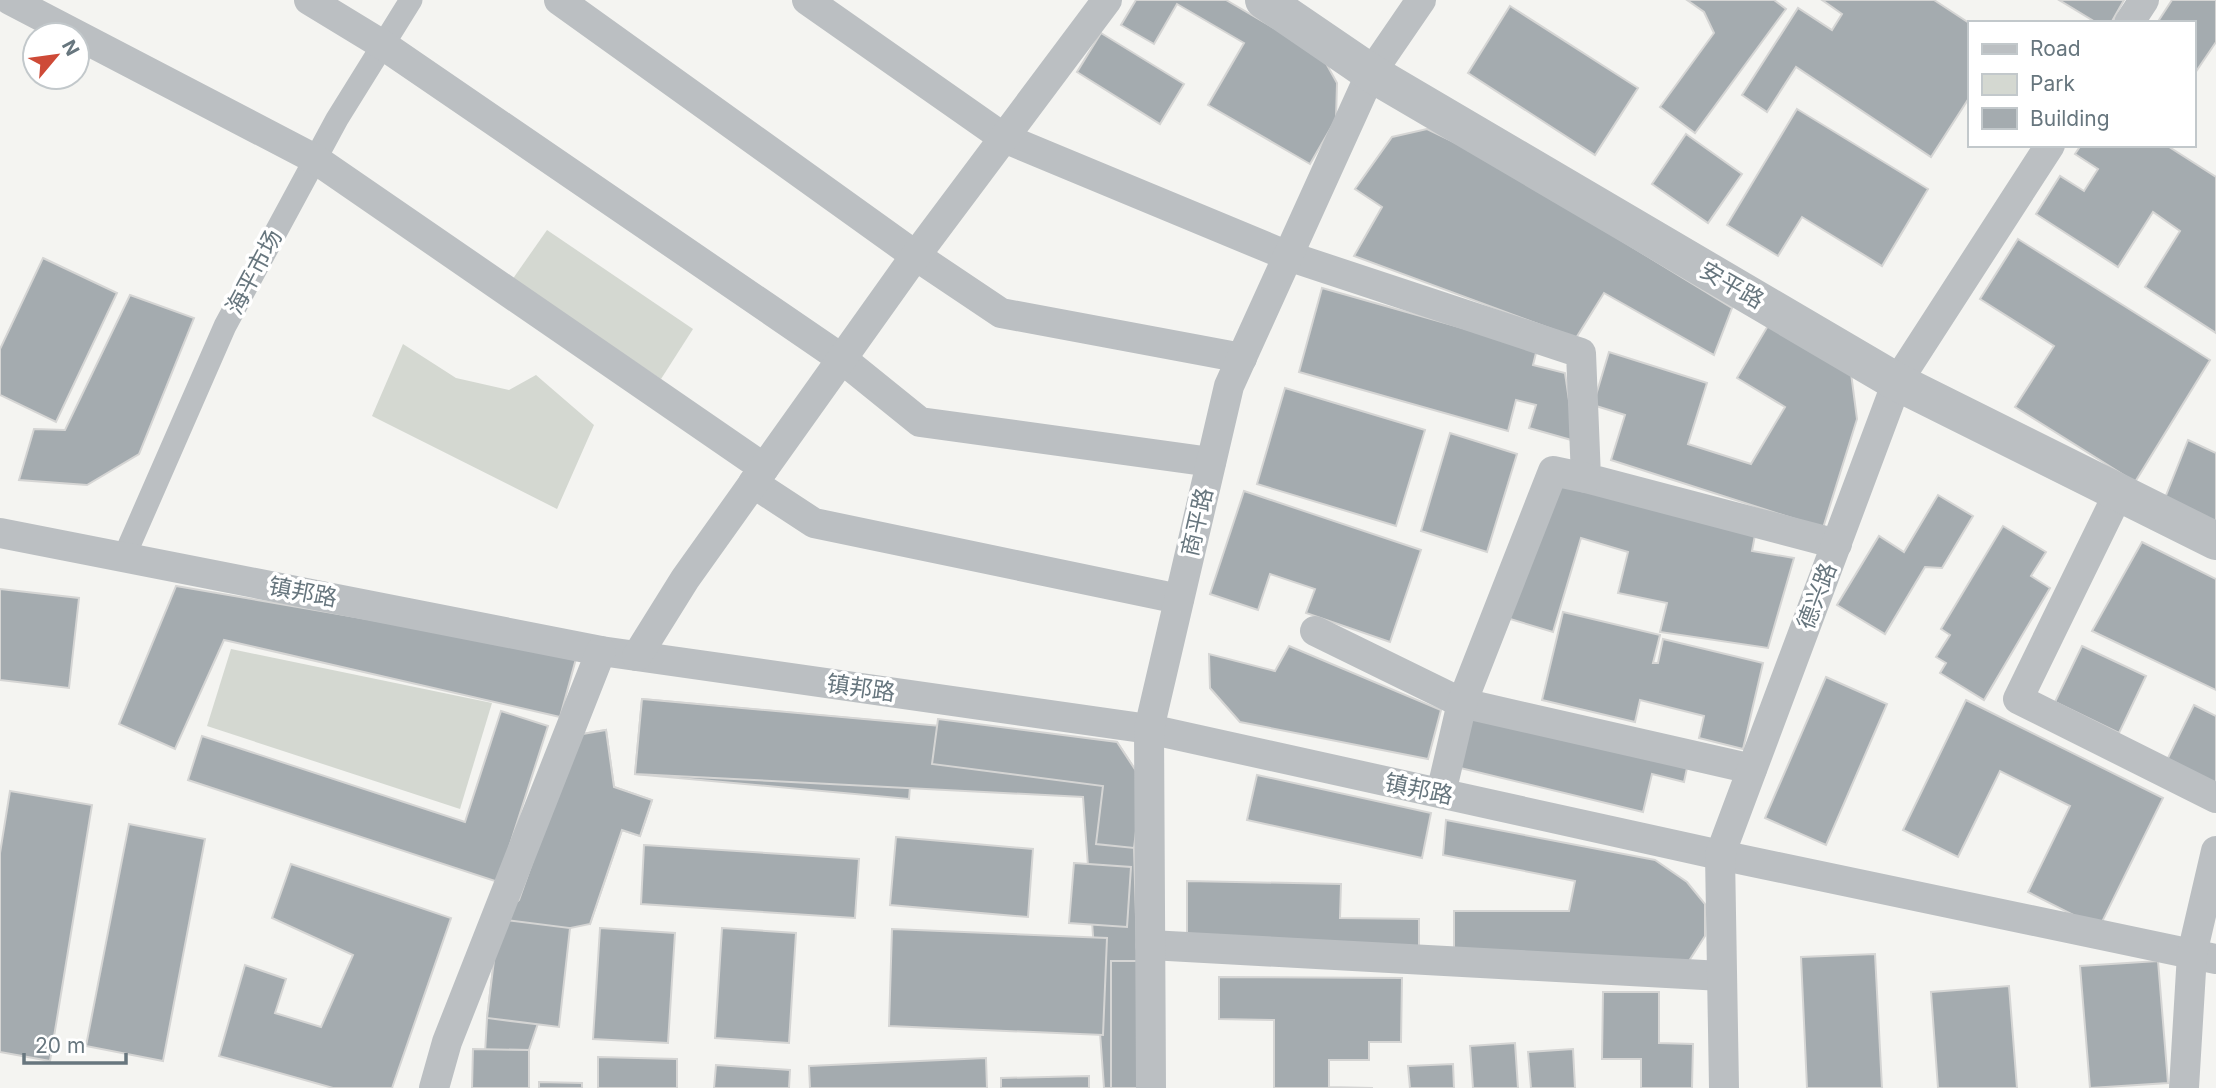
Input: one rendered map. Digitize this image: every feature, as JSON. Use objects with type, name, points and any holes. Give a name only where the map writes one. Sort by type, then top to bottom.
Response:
[{"type":"street","points":[[10,0],[315,159],[759,476],[814,523],[1179,599]]},
{"type":"street","points":[[309,0],[383,45],[842,359],[920,422],[1211,462]]},
{"type":"street","name":"海平市场","points":[[124,557],[225,326],[337,119],[411,0]]},
{"type":"street","points":[[559,0],[916,256],[1001,313],[1242,358]]},
{"type":"street","points":[[807,0],[1004,138],[1288,256],[1581,354],[1586,478]]},
{"type":"street","points":[[637,656],[685,579],[842,359],[1107,0]]},
{"type":"street","name":"安平路","points":[[1264,0],[1371,73],[1897,382],[2216,541]]},
{"type":"street","name":"商平路","points":[[1152,1088],[1149,729],[1229,386],[1371,73],[1421,0]]},
{"type":"street","points":[[2130,21],[2144,0]]},
{"type":"street","name":"德兴路","points":[[1724,1088],[1720,855],[1897,382],[2049,147]]},
{"type":"street","points":[[1441,793],[1462,703],[1553,471],[1837,544]]},
{"type":"street","points":[[2119,492],[2018,699],[2216,798]]},
{"type":"street","name":"镇邦路","points":[[0,533],[601,651],[1149,729],[1720,855],[2204,957]]},
{"type":"street","points":[[1315,631],[1462,703],[1752,769]]},
{"type":"street","points":[[434,1088],[447,1042],[601,651]]},
{"type":"street","points":[[2184,1088],[2204,957],[2216,851]]},
{"type":"street","points":[[1150,944],[1723,975]]},
{"type":"green space","points":[[547,230],[693,329],[661,379],[512,280]]},
{"type":"green space","points":[[403,344],[456,378],[509,390],[536,375],[594,425],[557,509],[372,416]]},
{"type":"green space","points":[[231,649],[492,703],[460,809],[207,726]]},
{"type":"building","points":[[1136,0],[1226,0],[1322,56],[1337,83],[1336,119],[1310,164],[1208,105],[1244,43],[1177,4],[1154,44],[1121,25]]},
{"type":"building","points":[[1687,0],[1774,0],[1786,9],[1695,133],[1660,107],[1714,33],[1704,12]]},
{"type":"building","points":[[1822,0],[1934,0],[1968,22],[1968,100],[1931,157],[1796,67],[1767,112],[1742,95],[1798,8],[1832,30],[1842,14]]},
{"type":"building","points":[[2059,0],[2124,0],[2112,21],[2094,21]]},
{"type":"building","points":[[2172,0],[2216,0],[2216,42],[2195,73],[2195,21],[2158,21]]},
{"type":"building","points":[[1510,6],[1638,88],[1595,155],[1468,73]]},
{"type":"building","points":[[1101,33],[1184,84],[1160,124],[1077,72]]},
{"type":"building","points":[[1797,109],[1928,189],[1882,266],[1802,217],[1778,256],[1727,225]]},
{"type":"building","points":[[1427,129],[1485,157],[1732,308],[1714,355],[1604,293],[1576,338],[1354,256],[1382,207],[1355,189],[1392,137]]},
{"type":"building","points":[[1686,134],[1742,174],[1708,223],[1652,184]]},
{"type":"building","points":[[2080,147],[2169,147],[2216,177],[2216,333],[2145,287],[2180,231],[2153,212],[2118,267],[2036,214],[2060,176],[2084,191],[2098,169],[2075,154]]},
{"type":"building","points":[[2018,239],[2210,360],[2135,482],[2015,407],[2054,346],[1980,299]]},
{"type":"building","points":[[43,258],[117,293],[56,422],[0,395],[0,349]]},
{"type":"building","points":[[1322,288],[1537,349],[1533,365],[1565,373],[1575,441],[1529,428],[1536,405],[1516,400],[1508,431],[1299,372]]},
{"type":"building","points":[[130,295],[194,318],[139,454],[87,485],[19,480],[34,429],[65,430]]},
{"type":"building","points":[[1769,324],[1851,373],[1857,419],[1823,528],[1611,460],[1625,415],[1593,405],[1609,352],[1707,383],[1688,444],[1751,464],[1785,407],[1737,378]]},
{"type":"building","points":[[1285,388],[1425,430],[1396,526],[1257,484]]},
{"type":"building","points":[[1450,433],[1517,454],[1487,552],[1421,531]]},
{"type":"building","points":[[2188,440],[2216,453],[2216,528],[2163,503]]},
{"type":"building","points":[[1559,485],[1756,530],[1752,551],[1794,558],[1768,648],[1660,632],[1667,603],[1618,593],[1628,552],[1581,538],[1553,632],[1507,618]]},
{"type":"building","points":[[1244,491],[1421,550],[1390,642],[1306,613],[1315,589],[1270,574],[1258,610],[1210,594]]},
{"type":"building","points":[[1938,495],[1973,516],[1942,568],[1925,567],[1885,634],[1837,605],[1879,536],[1904,552]]},
{"type":"building","points":[[2003,526],[2046,552],[2031,576],[2050,588],[1984,700],[1940,673],[1946,663],[1936,657],[1950,635],[1941,629]]},
{"type":"building","points":[[2142,542],[2216,579],[2216,690],[2092,631]]},
{"type":"building","points":[[176,586],[577,655],[560,717],[224,640],[175,749],[119,724]]},
{"type":"building","points":[[0,589],[79,598],[69,688],[0,680]]},
{"type":"building","points":[[1563,612],[1660,635],[1653,663],[1658,663],[1663,639],[1763,663],[1743,749],[1699,738],[1704,716],[1640,700],[1635,722],[1542,700]]},
{"type":"building","points":[[1289,646],[1441,710],[1428,759],[1240,722],[1210,688],[1209,654],[1275,671]]},
{"type":"building","points":[[2082,646],[2146,676],[2119,733],[2055,702]]},
{"type":"building","points":[[1826,677],[1887,704],[1826,845],[1765,818]]},
{"type":"building","points":[[642,699],[915,724],[909,799],[635,774]]},
{"type":"building","points":[[642,699],[1117,742],[1142,780],[1134,848],[1141,1088],[1104,1088],[1083,797],[635,774]]},
{"type":"building","points":[[1966,700],[2163,798],[2099,928],[2028,892],[2070,806],[2000,771],[1958,857],[1903,830]]},
{"type":"building","points":[[2194,705],[2216,716],[2216,786],[2166,762]]},
{"type":"building","points":[[501,711],[548,726],[498,882],[188,780],[202,736],[465,822]]},
{"type":"building","points":[[1465,714],[1687,768],[1684,782],[1652,774],[1643,812],[1452,766]]},
{"type":"building","points":[[938,719],[1117,742],[1142,780],[1134,848],[1096,844],[1103,786],[932,764]]},
{"type":"building","points":[[606,730],[614,787],[652,800],[640,836],[622,830],[590,924],[519,900],[577,735]]},
{"type":"building","points":[[606,730],[614,787],[652,800],[640,836],[622,830],[590,924],[570,928],[529,1050],[528,1088],[483,1088],[487,1018],[499,919],[519,900],[577,735]]},
{"type":"building","points":[[1257,775],[1431,813],[1422,858],[1247,820]]},
{"type":"building","points":[[10,791],[92,805],[50,1061],[0,1052],[0,853]]},
{"type":"building","points":[[1446,820],[1655,860],[1687,882],[1705,904],[1705,936],[1687,964],[1454,955],[1454,911],[1569,911],[1575,881],[1443,855]]},
{"type":"building","points":[[129,824],[205,839],[163,1061],[86,1046]]},
{"type":"building","points":[[896,837],[1033,849],[1028,917],[890,905]]},
{"type":"building","points":[[644,845],[859,859],[855,918],[641,904]]},
{"type":"building","points":[[1074,863],[1131,867],[1127,927],[1069,923]]},
{"type":"building","points":[[291,864],[451,918],[392,1088],[333,1088],[219,1056],[245,965],[286,979],[275,1013],[321,1027],[353,955],[272,918]]},
{"type":"building","points":[[1187,881],[1341,884],[1340,918],[1419,919],[1419,948],[1187,944]]},
{"type":"building","points":[[499,919],[570,928],[559,1027],[487,1018]]},
{"type":"building","points":[[600,928],[675,933],[668,1043],[593,1039]]},
{"type":"building","points":[[722,928],[796,933],[789,1043],[715,1038]]},
{"type":"building","points":[[892,929],[1107,938],[1103,1035],[889,1026]]},
{"type":"building","points":[[1875,954],[1882,1088],[1807,1088],[1801,957]]},
{"type":"building","points":[[1111,961],[1143,961],[1143,1088],[1111,1088]]},
{"type":"building","points":[[2158,961],[2168,1083],[2090,1088],[2080,966]]},
{"type":"building","points":[[1219,977],[1402,978],[1401,1042],[1369,1042],[1369,1060],[1329,1060],[1329,1087],[1373,1088],[1274,1088],[1274,1020],[1219,1019]]},
{"type":"building","points":[[2009,986],[2017,1088],[1938,1088],[1931,992]]},
{"type":"building","points":[[1603,992],[1659,992],[1659,1043],[1693,1044],[1692,1088],[1641,1088],[1641,1059],[1602,1059]]},
{"type":"building","points":[[1515,1043],[1518,1088],[1473,1088],[1470,1046]]},
{"type":"building","points":[[473,1049],[529,1050],[529,1088],[472,1088]]},
{"type":"building","points":[[1573,1049],[1575,1088],[1531,1088],[1528,1052]]},
{"type":"building","points":[[598,1057],[677,1059],[677,1088],[598,1088]]},
{"type":"building","points":[[986,1058],[987,1088],[810,1088],[809,1066]]},
{"type":"building","points":[[1453,1064],[1454,1088],[1410,1088],[1408,1066]]},
{"type":"building","points":[[716,1065],[790,1070],[789,1088],[714,1088]]},
{"type":"building","points":[[1089,1076],[1089,1088],[1001,1088],[1001,1078]]},
{"type":"building","points":[[539,1082],[582,1083],[582,1088],[539,1088]]}]
